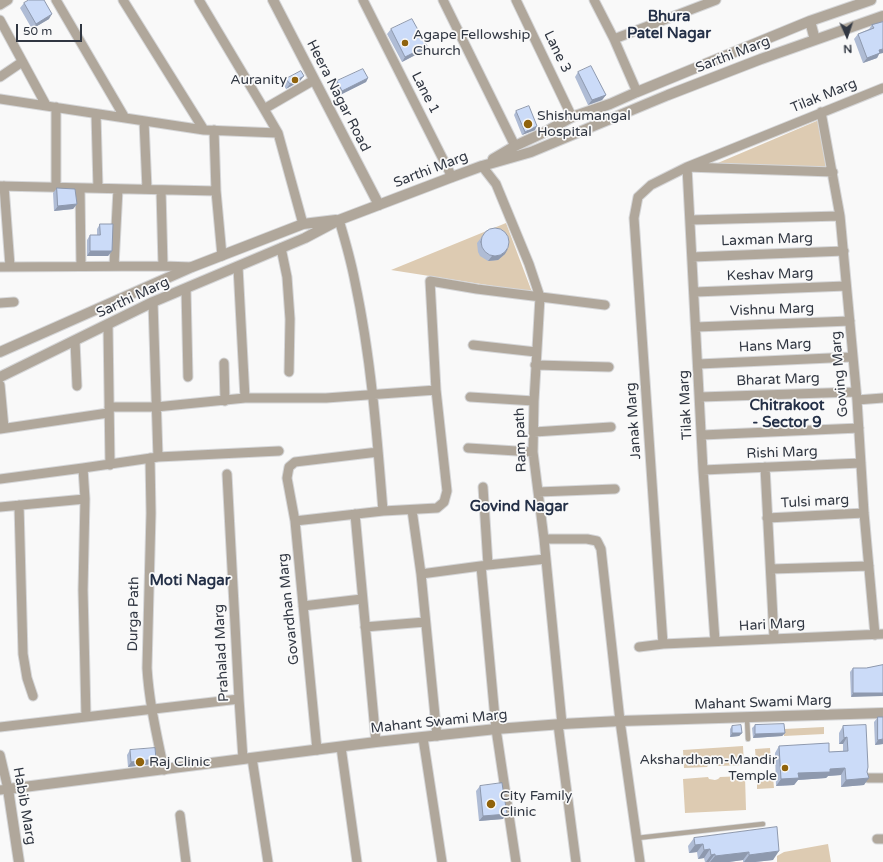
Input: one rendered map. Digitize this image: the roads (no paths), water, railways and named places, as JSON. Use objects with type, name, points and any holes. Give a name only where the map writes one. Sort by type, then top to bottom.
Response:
[{"type":"street","points":[[0,5],[8,0]]},
{"type":"street","points":[[56,0],[125,118]]},
{"type":"street","points":[[122,0],[204,130]]},
{"type":"street","points":[[199,0],[278,133],[303,224]]},
{"type":"street","name":"Heera Nagar Road","points":[[273,0],[379,205]]},
{"type":"street","name":"Lane 1","points":[[364,0],[452,176]]},
{"type":"street","points":[[442,0],[515,146]]},
{"type":"street","name":"Lane 3","points":[[516,0],[572,116]]},
{"type":"street","points":[[605,0],[595,2],[614,39],[637,92]]},
{"type":"street","points":[[614,39],[716,0]]},
{"type":"street","name":"Sarthi Marg","points":[[482,166],[515,146],[545,132],[572,116],[610,104],[810,21],[871,0]]},
{"type":"street","name":"Sarthi Marg","points":[[0,377],[151,303],[318,232],[339,220],[452,176],[531,152],[754,61],[883,16]]},
{"type":"street","points":[[0,20],[46,105]]},
{"type":"street","points":[[810,21],[815,40]]},
{"type":"street","points":[[0,77],[22,62]]},
{"type":"street","points":[[264,109],[314,80]]},
{"type":"street","name":"Tilak Marg","points":[[638,196],[651,185],[687,167],[883,88]]},
{"type":"street","points":[[0,98],[204,130],[278,133]]},
{"type":"street","points":[[56,107],[56,188]]},
{"type":"street","name":"Goving Marg","points":[[821,112],[833,172],[844,251],[852,357],[857,396],[864,513],[869,566],[879,635]]},
{"type":"street","points":[[96,114],[98,188]]},
{"type":"street","points":[[572,116],[580,131]]},
{"type":"street","points":[[144,120],[146,190]]},
{"type":"street","points":[[214,130],[216,191],[222,256]]},
{"type":"street","name":"Ram path","points":[[482,166],[496,184],[529,264],[540,297],[536,352],[533,452],[544,539],[560,724],[576,862]]},
{"type":"street","points":[[687,167],[833,172]]},
{"type":"street","name":"Tilak Marg","points":[[687,167],[714,641]]},
{"type":"street","points":[[10,266],[2,186],[216,191]]},
{"type":"street","points":[[80,188],[82,266]]},
{"type":"street","points":[[114,266],[118,189]]},
{"type":"street","points":[[161,190],[163,266]]},
{"type":"street","name":"Janak Marg","points":[[638,196],[634,218],[663,644]]},
{"type":"street","points":[[690,220],[840,216]]},
{"type":"street","points":[[0,352],[192,267],[303,224],[339,220],[355,280],[362,316],[384,511]]},
{"type":"street","points":[[281,248],[287,277],[290,319],[289,372]]},
{"type":"street","name":"Laxman Marg","points":[[692,256],[844,251]]},
{"type":"street","points":[[0,267],[192,267]]},
{"type":"street","points":[[238,267],[246,398]]},
{"type":"street","points":[[295,521],[384,511],[437,508],[444,502],[447,491],[436,390],[430,281],[477,289],[605,305]]},
{"type":"street","name":"Keshav Marg","points":[[694,292],[846,286]]},
{"type":"street","points":[[146,288],[151,303]]},
{"type":"street","points":[[186,289],[188,377]]},
{"type":"street","points":[[0,303],[14,302]]},
{"type":"street","name":"Durga Path","points":[[151,303],[156,407],[147,668],[151,709],[164,770]]},
{"type":"street","name":"Vishnu Marg","points":[[696,327],[850,321]]},
{"type":"street","points":[[108,325],[110,465]]},
{"type":"street","points":[[75,341],[77,386]]},
{"type":"street","points":[[472,345],[536,352]]},
{"type":"street","name":"Hans Marg","points":[[698,364],[852,357]]},
{"type":"street","points":[[224,363],[225,401]]},
{"type":"street","points":[[536,365],[609,367]]},
{"type":"street","points":[[0,385],[2,429],[109,410],[246,398],[326,398],[436,390]]},
{"type":"street","name":"Bharat Marg","points":[[700,397],[857,396],[883,398]]},
{"type":"street","points":[[470,397],[534,401]]},
{"type":"street","points":[[534,432],[611,427]]},
{"type":"street","points":[[702,435],[859,428]]},
{"type":"street","points":[[468,448],[533,452]]},
{"type":"street","points":[[0,478],[110,465],[155,454],[279,451]]},
{"type":"street","name":"Govardhan Marg","points":[[317,750],[295,521],[288,478],[289,467],[295,462],[378,452]]},
{"type":"street","name":"Rishi Marg","points":[[704,470],[861,463]]},
{"type":"street","points":[[765,467],[774,638]]},
{"type":"street","points":[[83,468],[85,499],[83,590],[86,716]]},
{"type":"street","name":"Prahalad Marg","points":[[227,474],[239,698],[248,758],[268,862]]},
{"type":"street","points":[[483,487],[485,565],[496,729],[516,862]]},
{"type":"street","points":[[538,492],[615,490]]},
{"type":"street","points":[[0,507],[85,499]]},
{"type":"street","points":[[19,505],[23,654],[26,678],[34,696]]},
{"type":"street","points":[[412,510],[421,574],[437,736]]},
{"type":"street","name":"Tulsi marg","points":[[767,518],[864,513]]},
{"type":"street","points":[[355,514],[376,742]]},
{"type":"street","points":[[544,539],[587,539],[597,541],[601,549],[620,721],[640,862]]},
{"type":"street","points":[[421,574],[485,565],[546,559]]},
{"type":"street","points":[[771,569],[869,566]]},
{"type":"street","points":[[303,606],[362,599]]},
{"type":"street","points":[[365,627],[425,622]]},
{"type":"street","name":"Hari Marg","points":[[639,647],[714,641],[879,635]]},
{"type":"street","points":[[0,727],[239,698]]},
{"type":"street","name":"Mahant Swami Marg","points":[[4,790],[376,742],[496,729],[620,721],[883,713]]},
{"type":"street","points":[[423,738],[442,862]]},
{"type":"street","points":[[341,747],[357,862]]},
{"type":"street","name":"Habib Marg","points":[[0,754],[4,790],[19,862]]},
{"type":"street","points":[[868,778],[883,778]]},
{"type":"street","points":[[180,816],[186,862]]},
{"type":"lane","points":[[747,718],[748,739]]},
{"type":"lane","points":[[637,838],[763,824]]},
{"type":"place","name":"Agape Fellowship Church","points":[[405,43]]},
{"type":"place","name":"Auranity","points":[[295,80]]},
{"type":"place","name":"Shishumangal Hospital","points":[[528,124]]},
{"type":"place","name":"Raj Clinic","points":[[140,762]]},
{"type":"place","name":"Akshardham-Mandir Temple","points":[[785,768]]},
{"type":"place","name":"City Family Clinic","points":[[491,804]]},
{"type":"district","name":"Bhura Patel Nagar","points":[[669,26]]},
{"type":"district","name":"Chitrakoot - Sector 9","points":[[787,414]]},
{"type":"district","name":"Govind Nagar","points":[[519,507]]},
{"type":"district","name":"Moti Nagar","points":[[190,581]]}]
